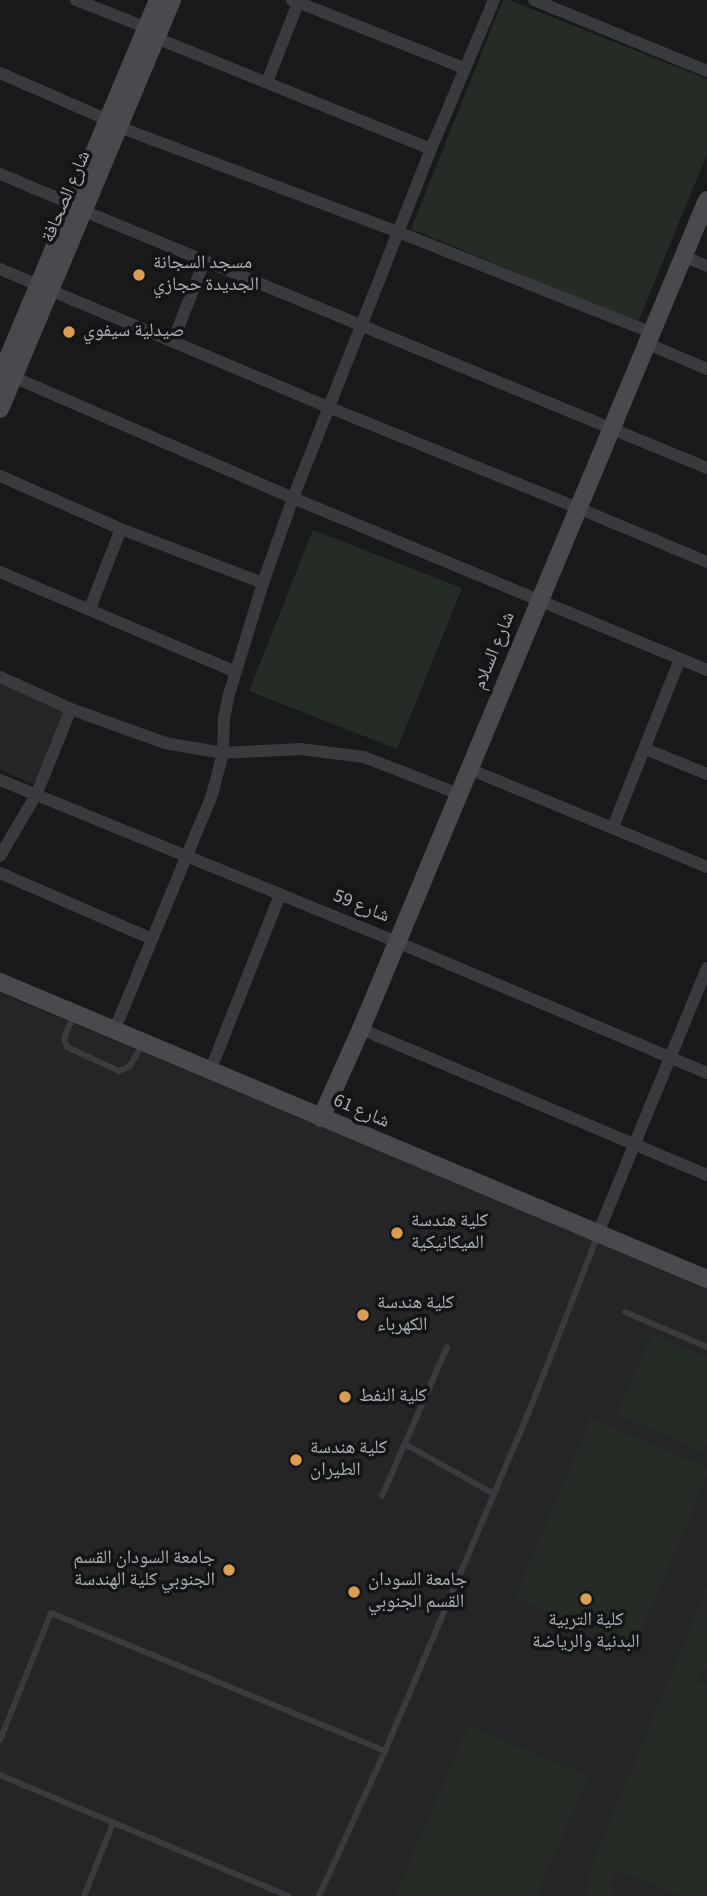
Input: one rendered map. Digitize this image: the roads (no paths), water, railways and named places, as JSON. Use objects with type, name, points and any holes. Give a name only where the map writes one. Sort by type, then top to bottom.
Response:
[{"type":"street","points":[[76,0],[431,149]]},
{"type":"street","name":"شارع الصحافة","points":[[152,33],[158,0]]},
{"type":"street","name":"شارع الصحافة","points":[[0,410],[4,375],[45,288],[152,33],[172,0]]},
{"type":"street","points":[[114,1031],[212,795],[223,753],[224,718],[236,672],[293,498],[431,149],[494,0]]},
{"type":"street","points":[[534,0],[707,71]]},
{"type":"street","points":[[267,82],[295,1],[464,68]]},
{"type":"street","points":[[0,73],[113,123],[398,232],[648,338],[707,369]]},
{"type":"street","points":[[0,174],[204,262],[707,468]]},
{"type":"street","name":"شارع السلام","points":[[321,1118],[361,1029],[707,200]]},
{"type":"street","points":[[683,256],[707,267]]},
{"type":"street","points":[[173,341],[204,262]]},
{"type":"street","points":[[0,269],[707,562]]},
{"type":"street","points":[[4,375],[707,670]]},
{"type":"street","points":[[0,476],[121,529],[263,583]]},
{"type":"street","points":[[90,608],[121,529]]},
{"type":"street","points":[[0,572],[236,672]]},
{"type":"street","points":[[613,828],[680,659]]},
{"type":"street","points":[[0,677],[71,709],[164,743],[223,753],[300,749],[364,757],[459,794]]},
{"type":"street","points":[[0,856],[36,795],[71,709]]},
{"type":"street","points":[[645,749],[707,774]]},
{"type":"street","points":[[469,769],[707,867]]},
{"type":"street","name":"شارع 59","points":[[0,780],[397,942],[707,1073]]},
{"type":"street","points":[[0,873],[152,939]]},
{"type":"street","points":[[210,1071],[280,895]]},
{"type":"street","points":[[598,1233],[707,970]]},
{"type":"street","name":"شارع 61","points":[[0,982],[707,1279]]},
{"type":"street","points":[[361,1029],[707,1175]]},
{"type":"lane","points":[[74,1014],[64,1039],[67,1047],[119,1071],[130,1066],[143,1043]]},
{"type":"lane","points":[[319,1896],[385,1751],[494,1494],[598,1233]]},
{"type":"lane","points":[[625,1312],[707,1347]]},
{"type":"lane","points":[[382,1496],[447,1347]]},
{"type":"lane","points":[[405,1444],[494,1494]]},
{"type":"lane","points":[[0,1740],[51,1613],[385,1751]]},
{"type":"lane","points":[[0,1775],[288,1896]]},
{"type":"lane","points":[[84,1896],[113,1824]]},
{"type":"place","name":"مسجد السجانة الجديدة حجازي","points":[[139,275]]},
{"type":"place","name":"صيدلية سيفوي","points":[[69,332]]},
{"type":"place","name":"كلية هندسة الميكانيكية","points":[[397,1233]]},
{"type":"place","name":"كلية هندسة الكهرباء","points":[[363,1315]]},
{"type":"place","name":"كلية النفط","points":[[345,1397]]},
{"type":"place","name":"كلية هندسة الطيران","points":[[296,1460]]},
{"type":"place","name":"جامعة السودان القسم الجنوبي كلية الهندسة","points":[[229,1570]]},
{"type":"place","name":"جامعة السودان القسم الجنوبي","points":[[354,1592]]},
{"type":"place","name":"كلية التربية البدنية والرياضة","points":[[586,1599]]}]
